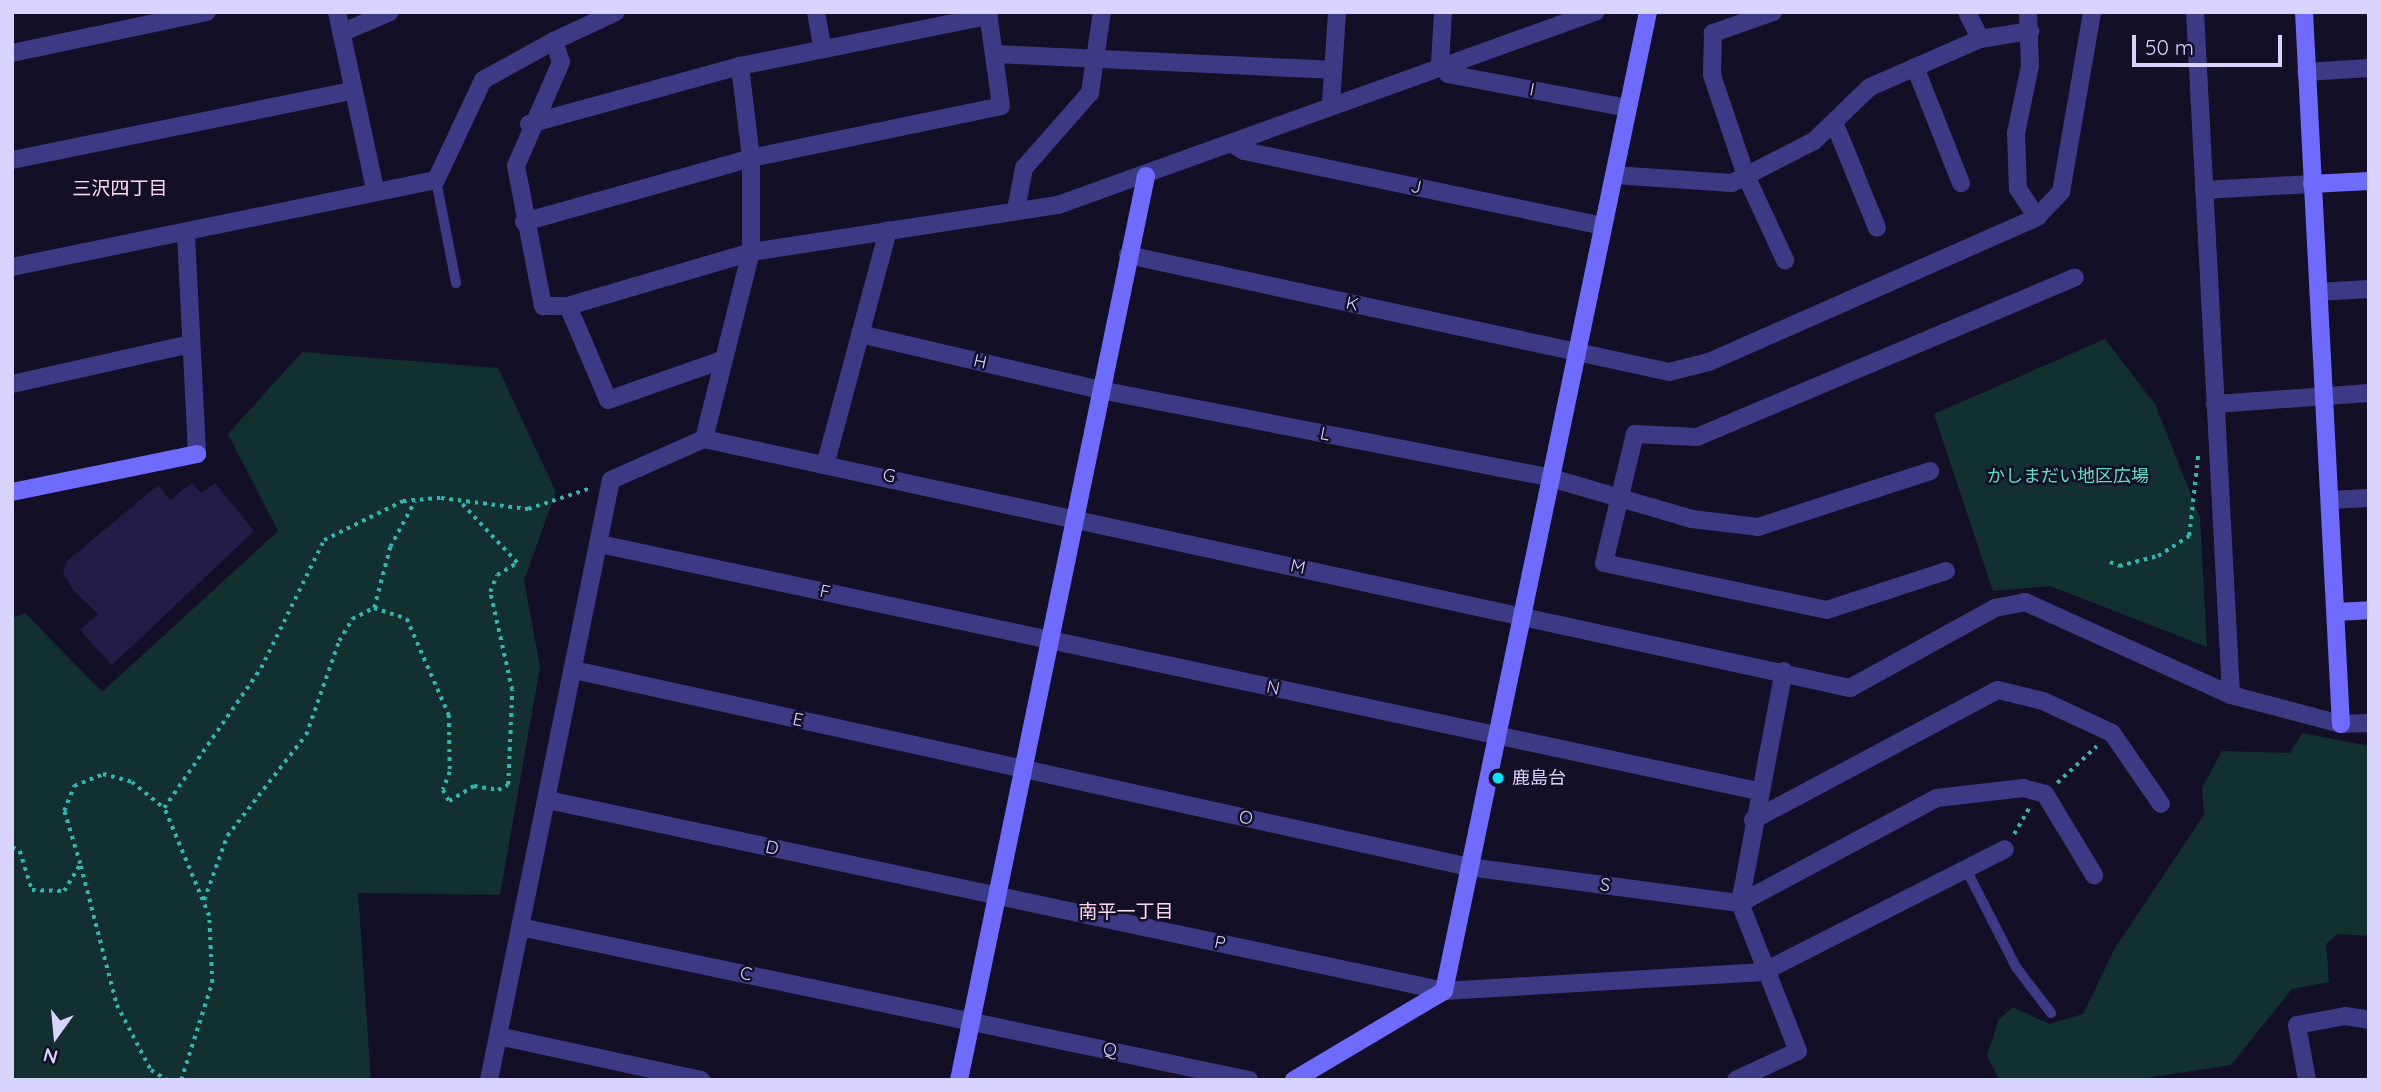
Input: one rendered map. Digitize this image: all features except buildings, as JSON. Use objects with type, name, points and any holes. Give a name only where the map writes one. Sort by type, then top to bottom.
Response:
[{"type":"street","points":[[12,53],[207,12]]},
{"type":"street","points":[[337,12],[351,91],[375,190]]},
{"type":"street","points":[[341,33],[390,12]]},
{"type":"street","points":[[13,265],[186,235],[375,190],[436,180],[483,80],[554,41],[616,12]]},
{"type":"street","points":[[816,12],[822,47]]},
{"type":"street","points":[[1016,210],[1024,168],[1090,93],[1100,57],[1102,12]]},
{"type":"street","points":[[1331,103],[1331,70],[1338,12]]},
{"type":"street","points":[[1440,64],[1443,12]]},
{"type":"street","points":[[554,41],[561,62],[529,124],[516,166],[524,222],[543,306],[568,306],[751,252],[1058,205],[1146,176],[1331,103],[1440,64],[1543,21],[1595,12]]},
{"type":"street","points":[[1294,1080],[1444,990],[1648,12]]},
{"type":"street","points":[[1773,12],[1713,33],[1712,75],[1746,176],[1785,260]]},
{"type":"street","points":[[1967,12],[1980,39]]},
{"type":"street","points":[[2028,12],[2030,66],[2016,133],[2018,189],[2037,217],[2061,192],[2092,12]]},
{"type":"street","points":[[2195,12],[2231,695]]},
{"type":"street","points":[[2304,12],[2341,724]]},
{"type":"street","points":[[524,222],[751,159],[1001,106],[996,54],[988,14],[740,66],[529,124]]},
{"type":"street","points":[[1614,175],[1732,183],[1814,141],[1870,87],[1980,39],[2030,31]]},
{"type":"street","points":[[996,54],[1331,70]]},
{"type":"street","name":"I","points":[[1440,64],[1448,74],[1628,108]]},
{"type":"street","points":[[489,1080],[611,480],[704,439],[751,252],[751,159],[740,66]]},
{"type":"street","points":[[1915,67],[1961,183]]},
{"type":"street","points":[[2306,72],[2369,68]]},
{"type":"street","points":[[12,160],[351,91]]},
{"type":"street","points":[[1834,122],[1877,228]]},
{"type":"street","name":"J","points":[[1231,143],[1244,151],[1603,226]]},
{"type":"street","points":[[959,1080],[1146,176]]},
{"type":"street","points":[[2204,190],[2369,181]]},
{"type":"street","name":"K","points":[[1128,256],[1669,372],[1709,362],[2037,217]]},
{"type":"street","points":[[826,462],[888,230]]},
{"type":"street","points":[[12,492],[197,454],[186,235]]},
{"type":"street","points":[[1946,571],[1827,610],[1604,564],[1635,435],[1697,437],[2075,277]]},
{"type":"street","points":[[2318,292],[2369,289]]},
{"type":"street","points":[[568,306],[608,400],[722,360]]},
{"type":"street","name":"H","points":[[860,334],[1100,390]]},
{"type":"street","points":[[12,384],[191,344]]},
{"type":"street","name":"L","points":[[1100,390],[1550,478],[1692,519],[1758,527],[1930,471]]},
{"type":"street","points":[[2215,404],[2369,393]]},
{"type":"street","name":"G","points":[[704,439],[826,462],[1074,518]]},
{"type":"street","points":[[2330,500],[2369,498]]},
{"type":"street","name":"M","points":[[1074,518],[1784,671],[1850,688],[1995,608],[2025,602],[2231,695],[2341,724],[2369,723]]},
{"type":"street","name":"F","points":[[600,544],[1049,640]]},
{"type":"street","points":[[2336,611],[2369,610]]},
{"type":"street","name":"N","points":[[1049,640],[1758,791]]},
{"type":"street","name":"E","points":[[574,670],[1022,769]]},
{"type":"street","points":[[1736,1080],[1797,1051],[1763,972],[1740,903],[1758,791],[1784,671]]},
{"type":"street","points":[[1753,820],[1998,690],[2043,701],[2112,733],[2161,804]]},
{"type":"street","name":"O","points":[[1022,769],[1469,867]]},
{"type":"street","points":[[1740,903],[1937,798],[2042,792],[2094,875]]},
{"type":"street","name":"D","points":[[548,800],[996,896]]},
{"type":"street","points":[[1763,972],[2005,849]]},
{"type":"street","name":"S","points":[[1469,867],[1740,903]]},
{"type":"street","name":"P","points":[[996,896],[1444,990],[1763,972]]},
{"type":"street","name":"C","points":[[520,927],[971,1020]]},
{"type":"street","points":[[2307,1080],[2297,1025],[2345,1016],[2369,1020]]},
{"type":"street","name":"Q","points":[[971,1020],[1249,1080]]},
{"type":"street","points":[[498,1036],[701,1080]]},
{"type":"lane","points":[[436,180],[456,284]]},
{"type":"lane","points":[[1966,869],[2015,967],[2052,1013]]},
{"type":"path","points":[[2110,562],[2119,566],[2158,556],[2189,536],[2201,439]]},
{"type":"path","points":[[164,808],[261,668],[324,540],[372,514],[416,500],[528,509],[611,480]]},
{"type":"path","points":[[374,608],[390,547],[416,500]]},
{"type":"path","points":[[204,900],[227,836],[306,735],[340,641],[352,619],[374,608],[407,619],[449,715],[450,772],[443,790],[449,801],[474,786],[498,790],[508,785],[512,690],[490,592],[497,575],[517,564],[460,502]]},
{"type":"path","points":[[2005,849],[2042,792],[2112,733]]},
{"type":"path","points":[[167,1080],[151,1070],[117,1005],[64,811],[74,786],[103,774],[132,782],[164,808],[204,900],[212,983],[181,1080]]},
{"type":"path","points":[[12,847],[20,851],[32,890],[64,891],[80,864]]},
{"type":"green space","name":"かしまだい地区広場","points":[[2105,339],[2155,404],[2200,518],[2207,647],[2050,586],[1993,591],[1934,414]]},
{"type":"green space","points":[[302,352],[498,368],[556,492],[524,580],[540,667],[500,895],[358,893],[371,1080],[12,1080],[12,618],[25,613],[102,692],[278,531],[228,434]]},
{"type":"green space","points":[[2302,733],[2369,746],[2369,936],[2338,934],[2326,944],[2329,982],[2292,989],[2231,1065],[2134,1080],[1999,1080],[1987,1055],[1999,1019],[2013,1007],[2049,1024],[2083,1014],[2115,948],[2204,815],[2202,788],[2222,751],[2290,753]]},
{"type":"place","name":"鹿島台","points":[[1498,778]]},
{"type":"district","name":"三沢四丁目","points":[[120,189]]},
{"type":"district","name":"南平一丁目","points":[[1126,912]]}]
